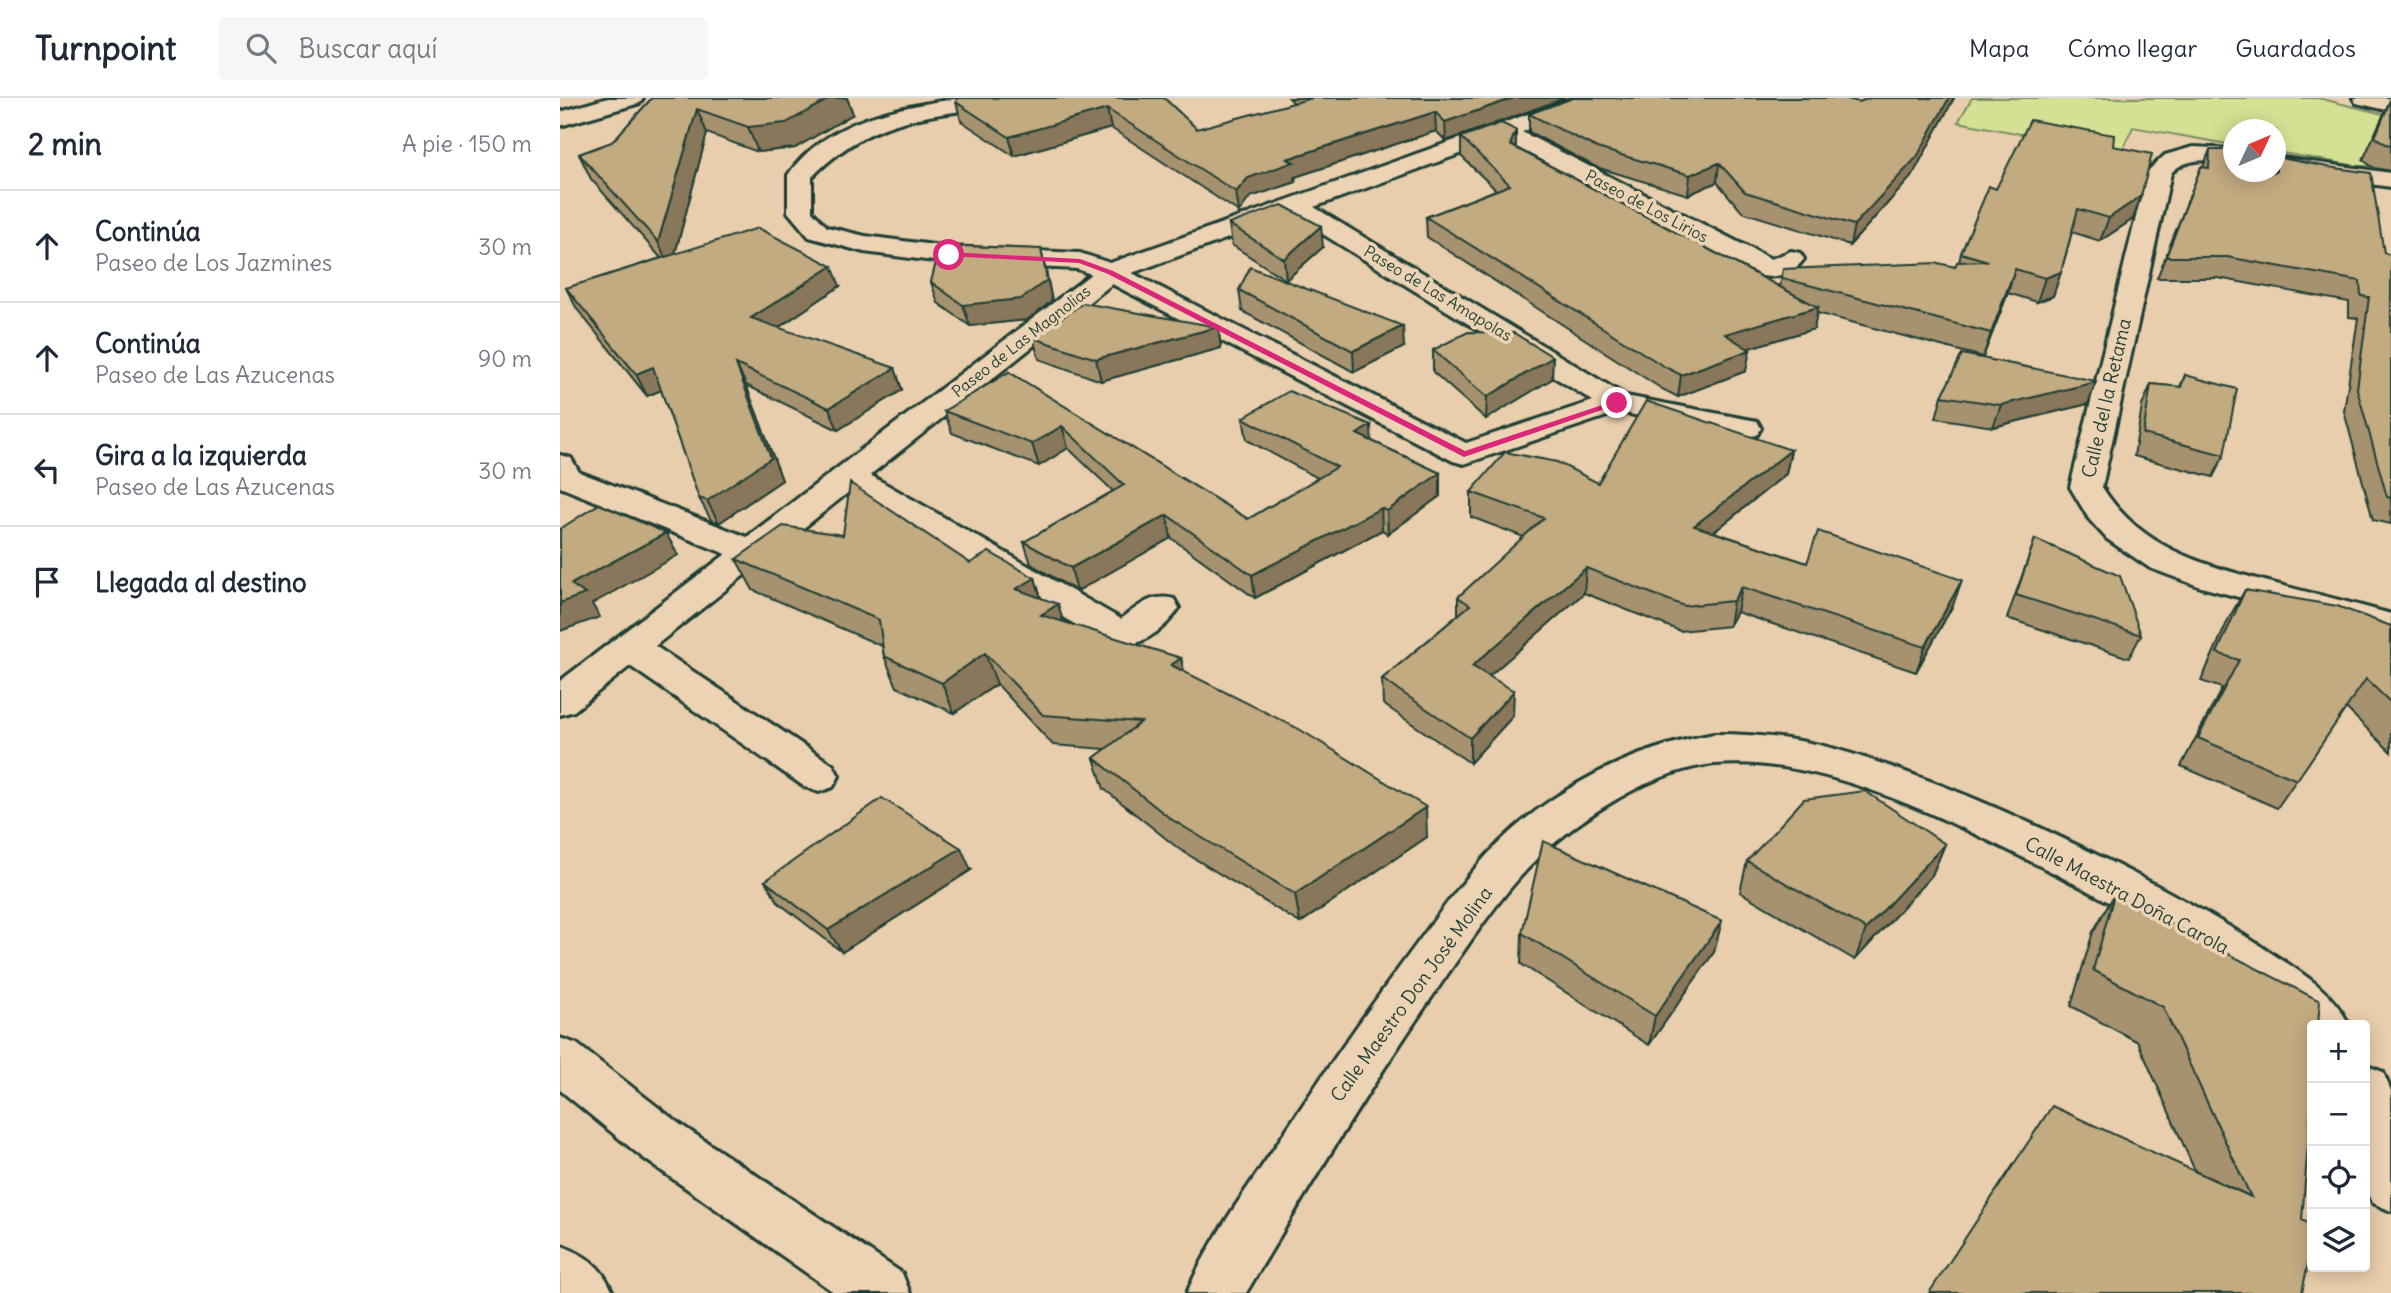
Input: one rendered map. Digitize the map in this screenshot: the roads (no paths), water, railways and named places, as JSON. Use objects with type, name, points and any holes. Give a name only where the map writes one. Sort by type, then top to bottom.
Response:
[{"type":"main road","points":[[560,119],[632,98]]},
{"type":"main road","points":[[1005,98],[891,118],[859,129],[828,148],[800,175],[800,212],[818,232],[864,244],[949,255],[1080,261],[1110,272],[1464,454],[1617,403],[1746,428]]},
{"type":"main road","name":"Paseo de Las Magnolias","points":[[560,701],[1110,272],[1594,98]]},
{"type":"main road","points":[[2364,98],[2391,104]]},
{"type":"main road","name":"Paseo de Los Lirios","points":[[1503,131],[1771,270],[1791,258]]},
{"type":"main road","name":"Calle del la Retama","points":[[2223,156],[2190,155],[2173,159],[2164,164],[2159,172],[2086,487],[2097,510],[2118,533],[2148,554],[2186,571],[2391,626]]},
{"type":"main road","points":[[2286,166],[2320,172],[2390,196]]},
{"type":"main road","name":"Paseo de Las Amapolas","points":[[1295,206],[1617,403]]},
{"type":"main road","points":[[560,465],[566,478],[751,551]]},
{"type":"main road","points":[[848,476],[1123,636],[1161,608]]},
{"type":"main road","points":[[629,647],[819,776]]},
{"type":"main road","name":"Calle Maestro Don José Molina","points":[[1226,1275],[1358,1061],[1471,905],[1521,847],[1551,822],[1629,774],[1677,755],[1718,748],[1770,749],[1862,773],[1991,822]]},
{"type":"main road","name":"Calle Maestra Doña Carola","points":[[1991,822],[2133,894],[2221,943],[2308,1004],[2321,1020]]},
{"type":"main road","points":[[560,1060],[660,1140],[882,1293]]},
{"type":"main road","points":[[2370,1100],[2380,1124],[2391,1185]]},
{"type":"main road","points":[[560,1272],[585,1293]]}]
